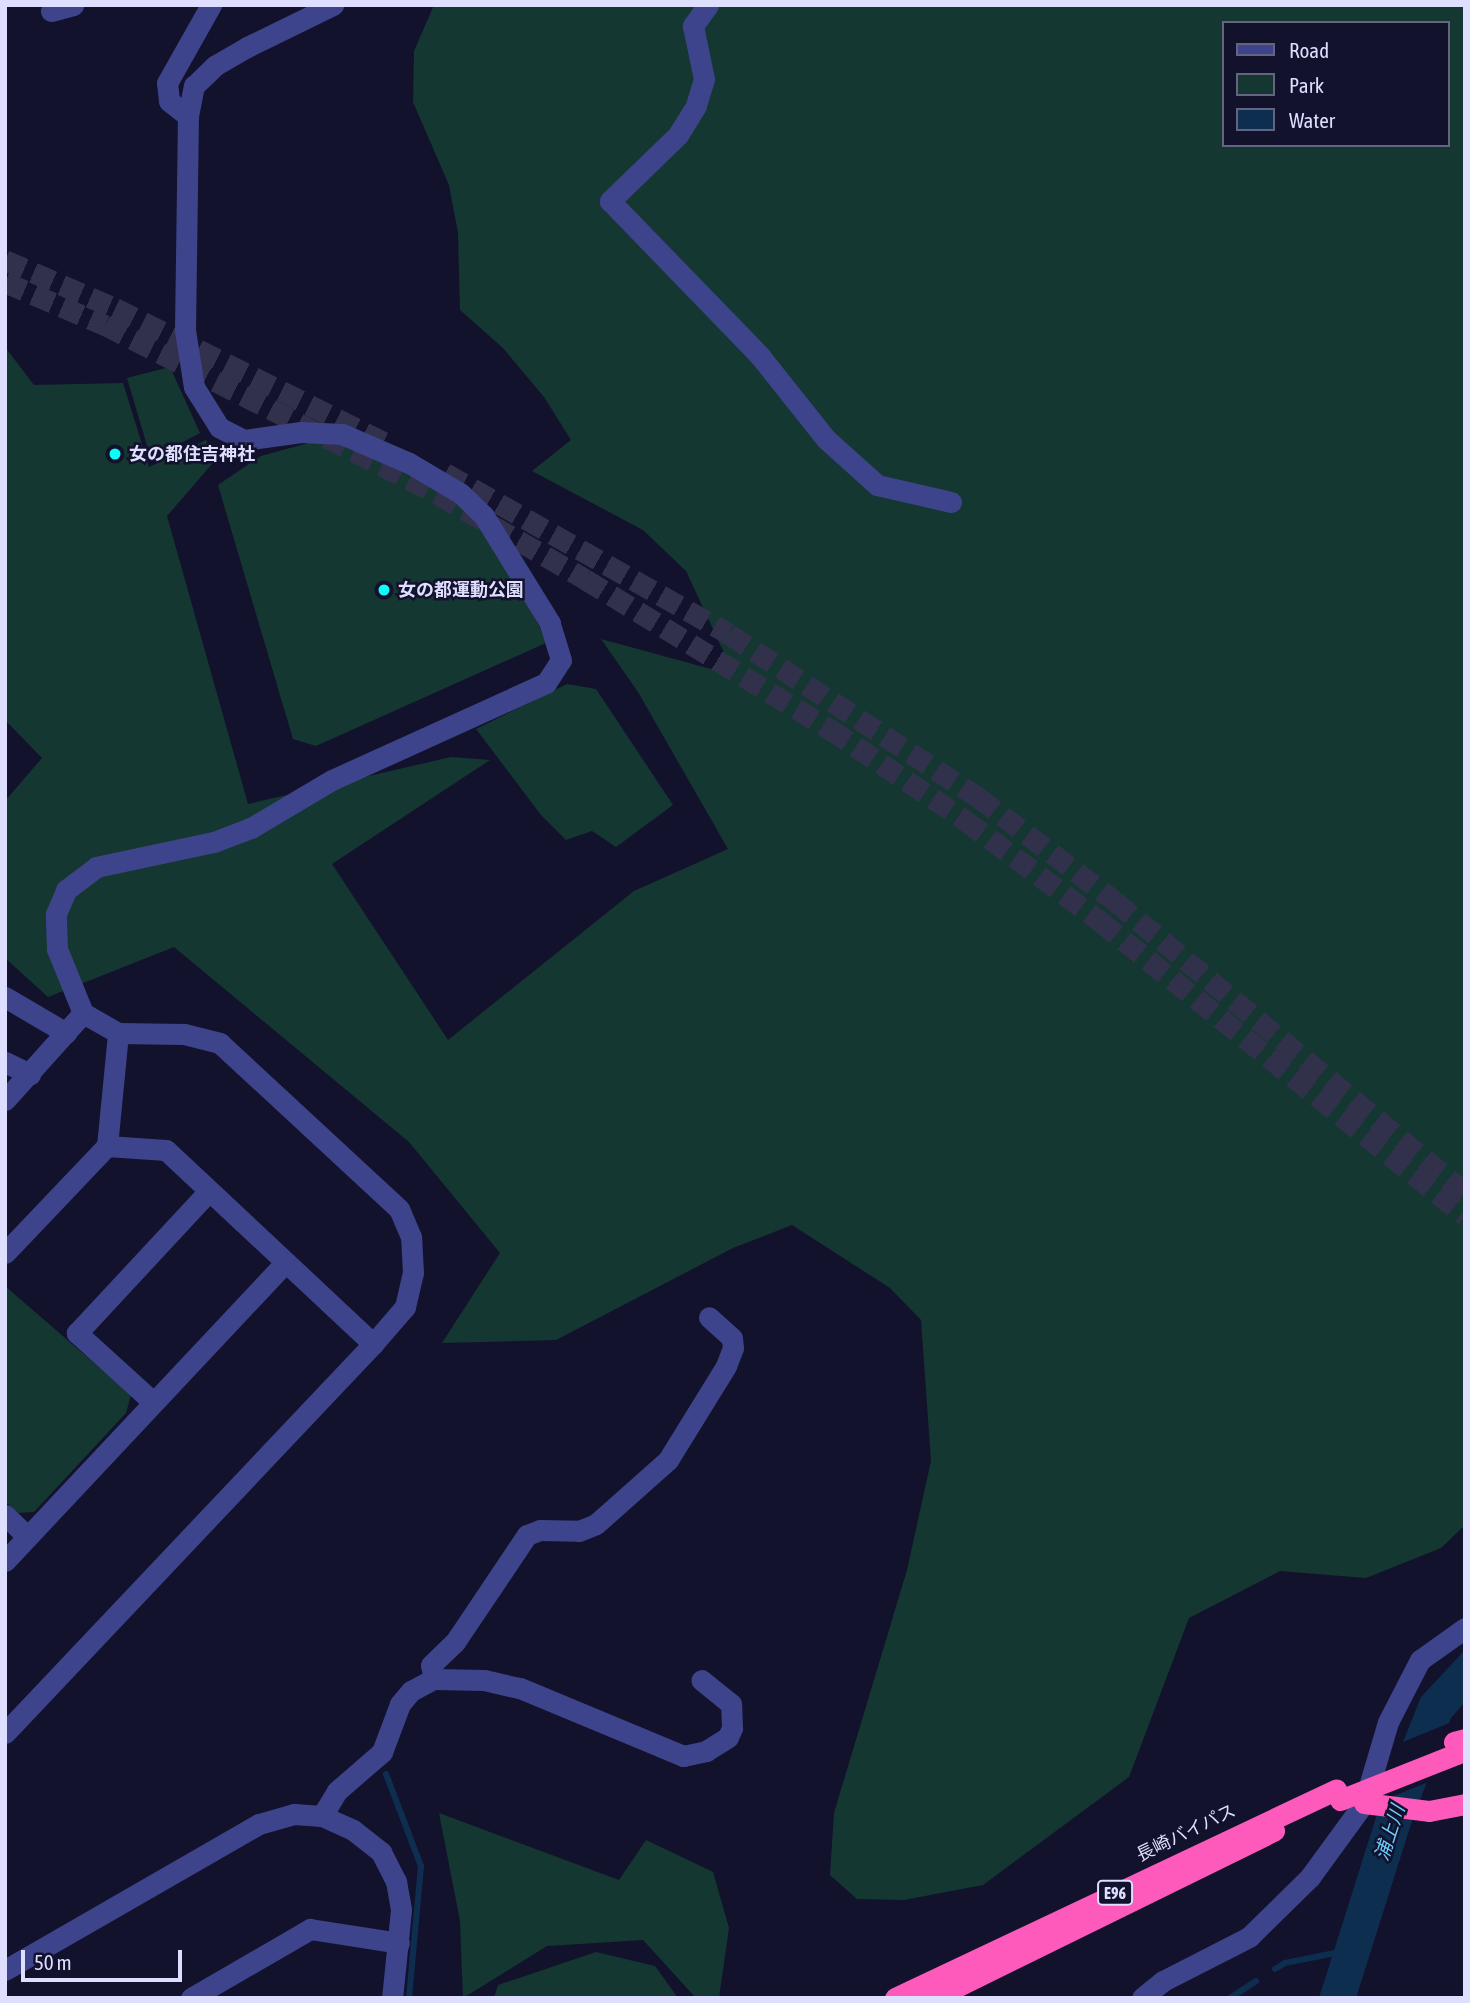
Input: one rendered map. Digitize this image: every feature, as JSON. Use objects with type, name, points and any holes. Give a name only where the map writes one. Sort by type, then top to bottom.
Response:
[{"type":"highway","name":"長崎バイパス","points":[[895,1998],[1338,1795],[1461,1746]]},
{"type":"highway","name":"長崎バイパス","points":[[934,1998],[1338,1795]]},
{"type":"highway","points":[[1370,1803],[1429,1811],[1465,1804]]},
{"type":"street","points":[[51,11],[73,5]]},
{"type":"street","points":[[188,116],[169,101],[166,83],[211,5]]},
{"type":"street","points":[[5,1733],[373,1344],[405,1307],[413,1273],[411,1237],[399,1209],[220,1043],[183,1034],[117,1033],[83,1013],[57,949],[55,929],[60,903],[78,877],[96,867],[214,842],[251,828],[332,780],[546,684],[561,660],[550,623],[484,516],[460,493],[409,463],[342,434],[300,432],[244,440],[219,426],[194,387],[184,330],[188,116],[194,86],[216,65],[333,5]]},
{"type":"street","points":[[708,5],[693,26],[704,79],[695,106],[678,135],[610,201],[760,356],[826,439],[877,485],[951,502]]},
{"type":"street","points":[[5,997],[66,1033]]},
{"type":"street","points":[[5,1100],[83,1013]]},
{"type":"street","points":[[5,1253],[107,1146],[117,1033]]},
{"type":"street","points":[[5,1062],[30,1074]]},
{"type":"street","points":[[107,1146],[166,1150],[373,1344]]},
{"type":"street","points":[[153,1402],[77,1333],[208,1192]]},
{"type":"street","points":[[5,1561],[285,1263]]},
{"type":"street","points":[[434,1679],[431,1665],[455,1642],[527,1535],[540,1530],[579,1531],[596,1524],[668,1460],[726,1366],[733,1348],[732,1338],[709,1317]]},
{"type":"street","points":[[5,1515],[27,1536]]},
{"type":"street","points":[[1142,1998],[1163,1981],[1250,1937],[1310,1877],[1370,1803],[1388,1722],[1420,1660],[1465,1628]]},
{"type":"street","points":[[323,1816],[337,1791],[382,1752],[405,1698],[434,1679],[484,1680],[520,1688],[684,1756],[706,1752],[728,1737],[732,1728],[731,1704],[701,1680]]},
{"type":"street","points":[[5,1970],[259,1824],[294,1814],[323,1816],[354,1830],[380,1852],[396,1881],[401,1910],[391,1998]]},
{"type":"street","points":[[191,1998],[310,1929],[399,1943]]},
{"type":"green space","points":[[434,5],[1465,5],[1465,1525],[1441,1548],[1366,1578],[1280,1571],[1189,1618],[1129,1777],[983,1885],[904,1900],[857,1899],[830,1875],[834,1813],[907,1570],[931,1461],[921,1320],[890,1288],[792,1225],[733,1248],[556,1340],[442,1343],[500,1253],[409,1142],[174,947],[48,997],[5,958],[5,801],[42,758],[5,720],[5,347],[34,385],[123,383],[149,467],[206,440],[218,457],[167,516],[248,804],[451,757],[490,760],[332,864],[448,1040],[634,891],[728,849],[638,692],[601,639],[711,669],[726,657],[686,571],[643,530],[532,471],[571,440],[544,397],[503,348],[460,310],[458,233],[449,185],[413,102],[414,51]]},
{"type":"green space","points":[[170,367],[200,433],[151,459],[127,378]]},
{"type":"green space","name":"女の都運動公園","points":[[312,442],[359,446],[442,489],[491,538],[548,642],[316,746],[293,739],[218,485],[261,456]]},
{"type":"green space","points":[[567,684],[596,689],[673,805],[616,847],[592,831],[566,840],[541,815],[476,729]]},
{"type":"green space","points":[[5,1286],[131,1395],[126,1413],[34,1512],[17,1513],[5,1501]]},
{"type":"green space","points":[[439,1813],[619,1880],[646,1840],[713,1872],[729,1928],[719,1998],[696,1998],[643,1940],[547,1946],[463,1998],[460,1921]]},
{"type":"green space","points":[[596,1952],[655,1966],[678,1998],[494,1998],[498,1985]]},
{"type":"water","name":"浦上川","points":[[1465,1650],[1465,1702],[1451,1718],[1411,1824],[1356,1998],[1319,1998],[1378,1811],[1390,1796],[1399,1752],[1421,1697]]},
{"type":"pier","points":[[1454,1721],[1431,1781],[1381,1801],[1398,1744]]},
{"type":"waterway","points":[[386,1774],[421,1866],[409,1998]]},
{"type":"waterway","points":[[1275,1969],[1285,1963],[1340,1952]]},
{"type":"waterway","points":[[1230,1998],[1256,1981]]},
{"type":"tunnel","points":[[5,260],[115,308],[388,444]]},
{"type":"tunnel","points":[[5,282],[105,325],[438,494],[585,579],[830,729],[965,820],[1100,921],[1465,1215]]},
{"type":"tunnel","points":[[445,473],[729,634],[978,797],[1115,901],[1465,1193]]},
{"type":"place","name":"女の都住吉神社","points":[[115,454]]},
{"type":"place","name":"女の都運動公園","points":[[384,590]]}]
